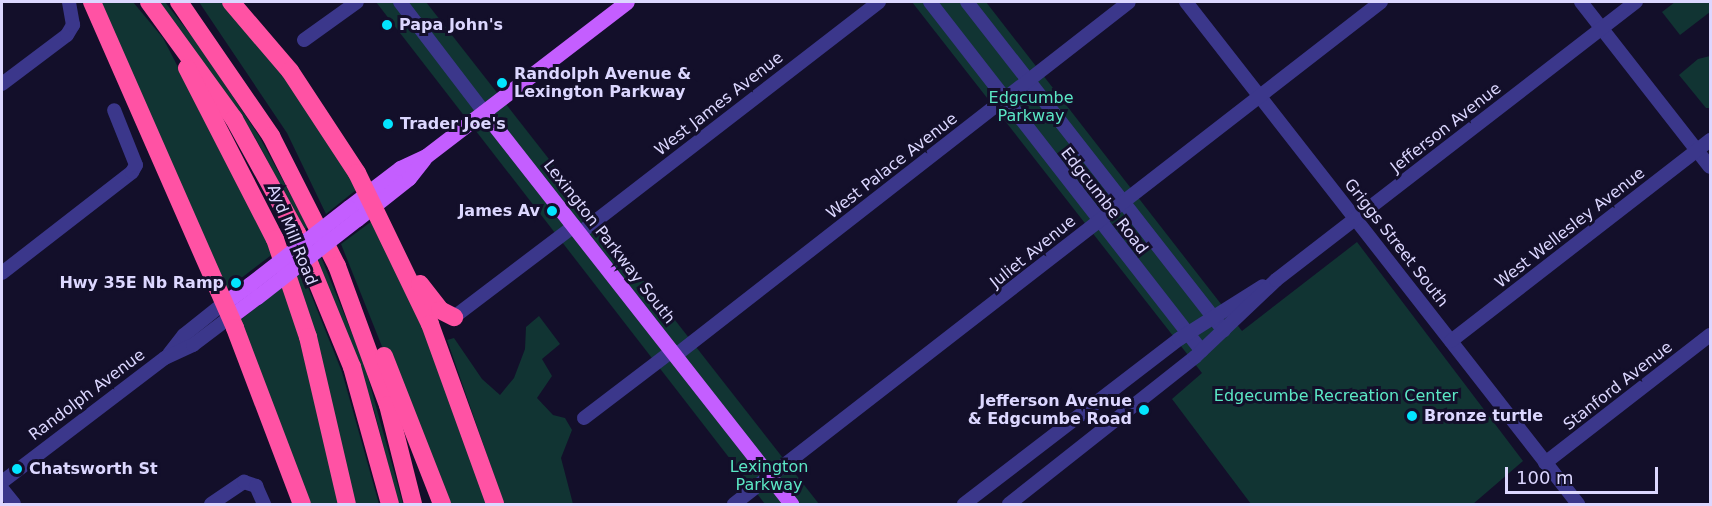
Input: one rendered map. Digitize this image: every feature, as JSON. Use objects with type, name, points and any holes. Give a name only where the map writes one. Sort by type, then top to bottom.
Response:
[{"type":"highway","points":[[92,2],[227,310],[302,504]]},
{"type":"highway","points":[[149,2],[234,119],[297,233],[352,367],[390,504]]},
{"type":"highway","name":"Ayd Mill Road","points":[[149,2],[220,127],[275,239],[308,337],[347,504]]},
{"type":"highway","points":[[179,2],[308,189],[345,264],[442,504]]},
{"type":"highway","points":[[231,2],[290,71],[357,173],[405,266],[430,324],[495,504]]},
{"type":"highway","points":[[272,136],[308,204],[358,316],[388,405],[413,504]]},
{"type":"highway","points":[[405,266],[440,309],[459,314]]},
{"type":"main road","name":"Randolph Avenue","points":[[227,310],[369,200],[400,168],[426,156],[627,2]]},
{"type":"main road","name":"Lexington Parkway South","points":[[484,112],[791,504]]},
{"type":"street","points":[[2,84],[66,35],[73,26],[69,2]]},
{"type":"street","points":[[304,40],[357,2]]},
{"type":"street","name":"Lexington Parkway South","points":[[400,2],[484,112]]},
{"type":"street","name":"West James Avenue","points":[[459,314],[577,230],[879,2]]},
{"type":"street","name":"Edgcumbe Road","points":[[930,2],[1006,98],[1098,221],[1202,351]]},
{"type":"street","name":"Edgcumbe Road","points":[[967,2],[1224,331]]},
{"type":"street","name":"West Palace Avenue","points":[[584,418],[674,353],[1129,2]]},
{"type":"street","name":"Griggs Street South","points":[[1186,2],[1578,504]]},
{"type":"street","name":"Juliet Avenue","points":[[734,504],[1381,2]]},
{"type":"street","points":[[1581,2],[1710,167]]},
{"type":"street","name":"Jefferson Avenue","points":[[1224,331],[1276,280],[1636,2]]},
{"type":"street","points":[[2,273],[132,172],[136,165],[114,110]]},
{"type":"street","name":"West Wellesley Avenue","points":[[1450,341],[1710,140]]},
{"type":"street","name":"Jefferson Avenue","points":[[1213,317],[1255,289],[1276,280]]},
{"type":"street","name":"Randolph Avenue","points":[[2,482],[165,358],[193,345],[227,310]]},
{"type":"street","points":[[964,504],[1188,333],[1213,317]]},
{"type":"street","points":[[1009,504],[1224,331]]},
{"type":"street","name":"Stanford Avenue","points":[[1545,463],[1710,335]]},
{"type":"street","points":[[211,504],[236,485],[251,482],[260,491],[264,504]]},
{"type":"street","points":[[2,489],[14,504]]},
{"type":"green space","points":[[99,2],[133,2],[163,38],[274,253],[227,289]]},
{"type":"green space","points":[[160,2],[165,2],[198,44],[259,136],[308,227],[304,230],[256,139]]},
{"type":"green space","points":[[199,2],[226,2],[234,10],[331,141],[356,190],[326,214],[287,133]]},
{"type":"green space","name":"Lexington Parkway","points":[[376,2],[426,2],[819,504],[765,504]]},
{"type":"green space","name":"Edgecumbe Recreation Center","points":[[912,2],[986,2],[1242,331],[1357,242],[1523,461],[1473,504],[1251,504],[1172,399],[1202,373]]},
{"type":"green space","points":[[1675,2],[1710,2],[1710,12],[1680,35],[1662,12]]},
{"type":"green space","points":[[1710,56],[1710,108],[1706,108],[1679,75],[1698,59]]},
{"type":"green space","points":[[372,221],[421,319],[487,504],[445,504],[341,244]]},
{"type":"green space","points":[[321,257],[364,363],[403,504],[398,504],[374,410],[318,260]]},
{"type":"green space","points":[[302,272],[342,372],[379,504],[350,504],[293,279]]},
{"type":"green space","points":[[285,285],[342,504],[308,504],[239,321]]},
{"type":"green space","points":[[539,316],[560,344],[542,359],[552,376],[537,398],[553,415],[565,418],[572,430],[561,458],[573,504],[504,504],[447,340],[454,338],[482,379],[500,395],[514,378],[525,349],[526,327]]},
{"type":"place","name":"Papa John's","points":[[387,25]]},
{"type":"place","name":"Randolph Avenue & Lexington Parkway","points":[[502,83]]},
{"type":"place","name":"Trader Joe's","points":[[388,124]]},
{"type":"place","name":"James Av","points":[[552,211]]},
{"type":"place","name":"Hwy 35E Nb Ramp","points":[[236,283]]},
{"type":"place","name":"Jefferson Avenue & Edgcumbe Road","points":[[1144,410]]},
{"type":"place","name":"Bronze turtle","points":[[1412,416]]},
{"type":"place","name":"Chatsworth St","points":[[17,469]]},
{"type":"park label","name":"Edgcumbe Parkway","points":[[1031,107]]}]
